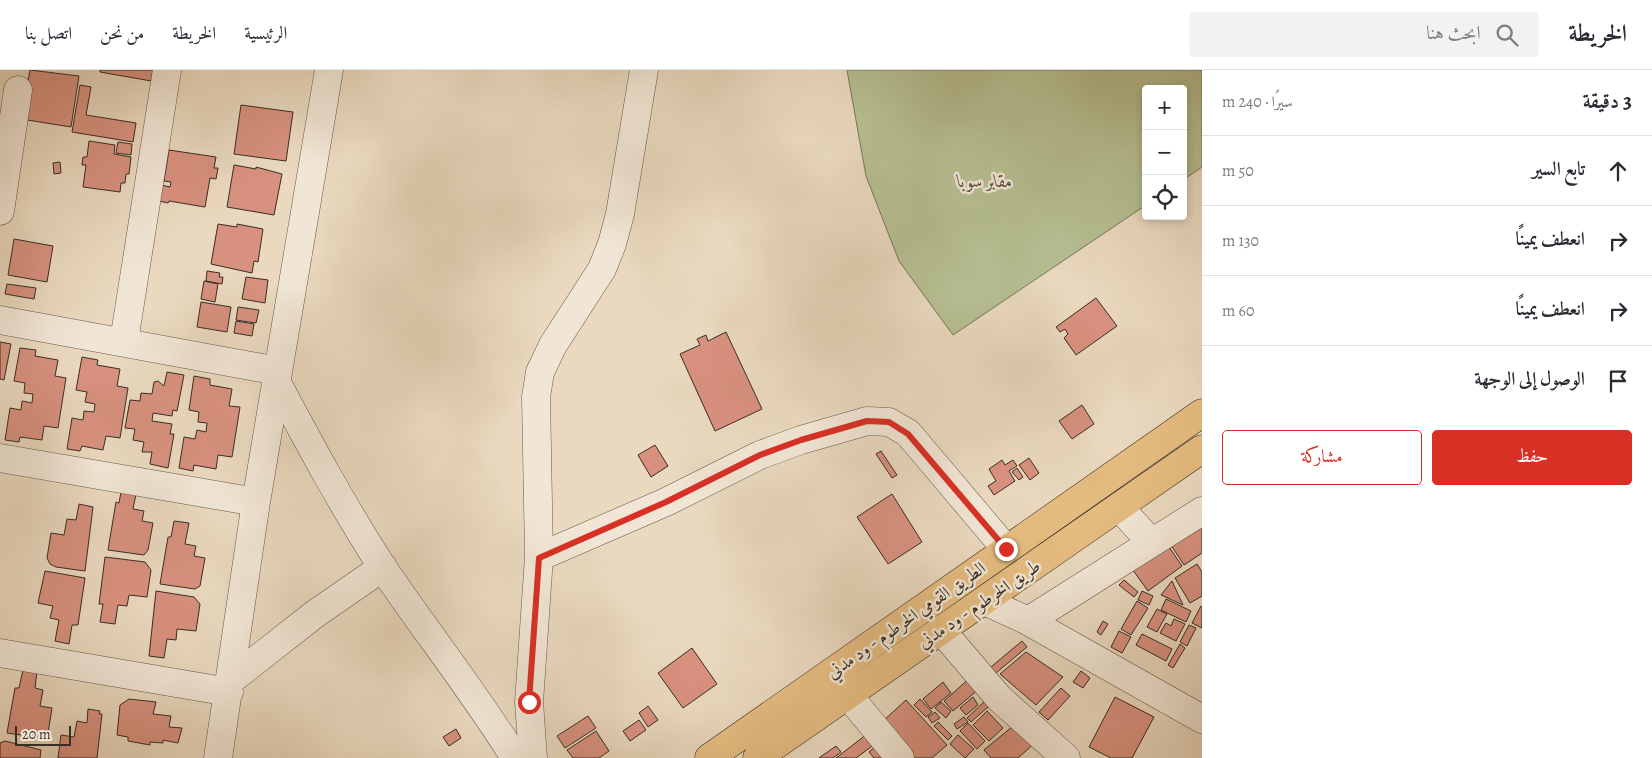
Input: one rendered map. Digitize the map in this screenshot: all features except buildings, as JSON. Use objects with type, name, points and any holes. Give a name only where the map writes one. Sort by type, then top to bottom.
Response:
[{"type":"highway","name":"الطريق القومي الخرطوم - ود مدني","points":[[709,758],[1202,414]]},
{"type":"highway","name":"طريق الخرطوم - ود مدني","points":[[757,758],[1202,450]]},
{"type":"street","points":[[124,341],[167,70]]},
{"type":"street","points":[[218,758],[256,502],[329,70]]},
{"type":"street","points":[[533,758],[529,702],[539,558],[535,419],[540,372],[553,345],[602,269],[612,244],[620,214],[644,70]]},
{"type":"street","points":[[0,211],[18,90]]},
{"type":"street","points":[[0,320],[124,341],[277,376],[342,502],[383,567],[495,726],[515,758]]},
{"type":"street","points":[[539,558],[666,502],[760,455],[867,421],[889,422],[908,434],[1006,549]]},
{"type":"street","points":[[0,458],[256,502]]},
{"type":"street","points":[[1119,507],[1151,542]]},
{"type":"street","points":[[1028,621],[1202,511]]},
{"type":"street","points":[[0,653],[230,686],[315,614],[383,567]]},
{"type":"street","points":[[985,601],[1028,621],[1202,719]]},
{"type":"street","points":[[941,630],[999,698],[1066,758]]},
{"type":"street","points":[[847,694],[900,758]]},
{"type":"green space","name":"مقابر سوبا","points":[[847,70],[1202,70],[1202,167],[1187,177],[1187,85],[1142,85],[1142,208],[953,335],[899,261],[866,176]]},
{"type":"route","points":[[529,702],[539,558],[666,502],[760,455],[801,440],[867,421],[889,422],[908,434],[1006,549]]}]
